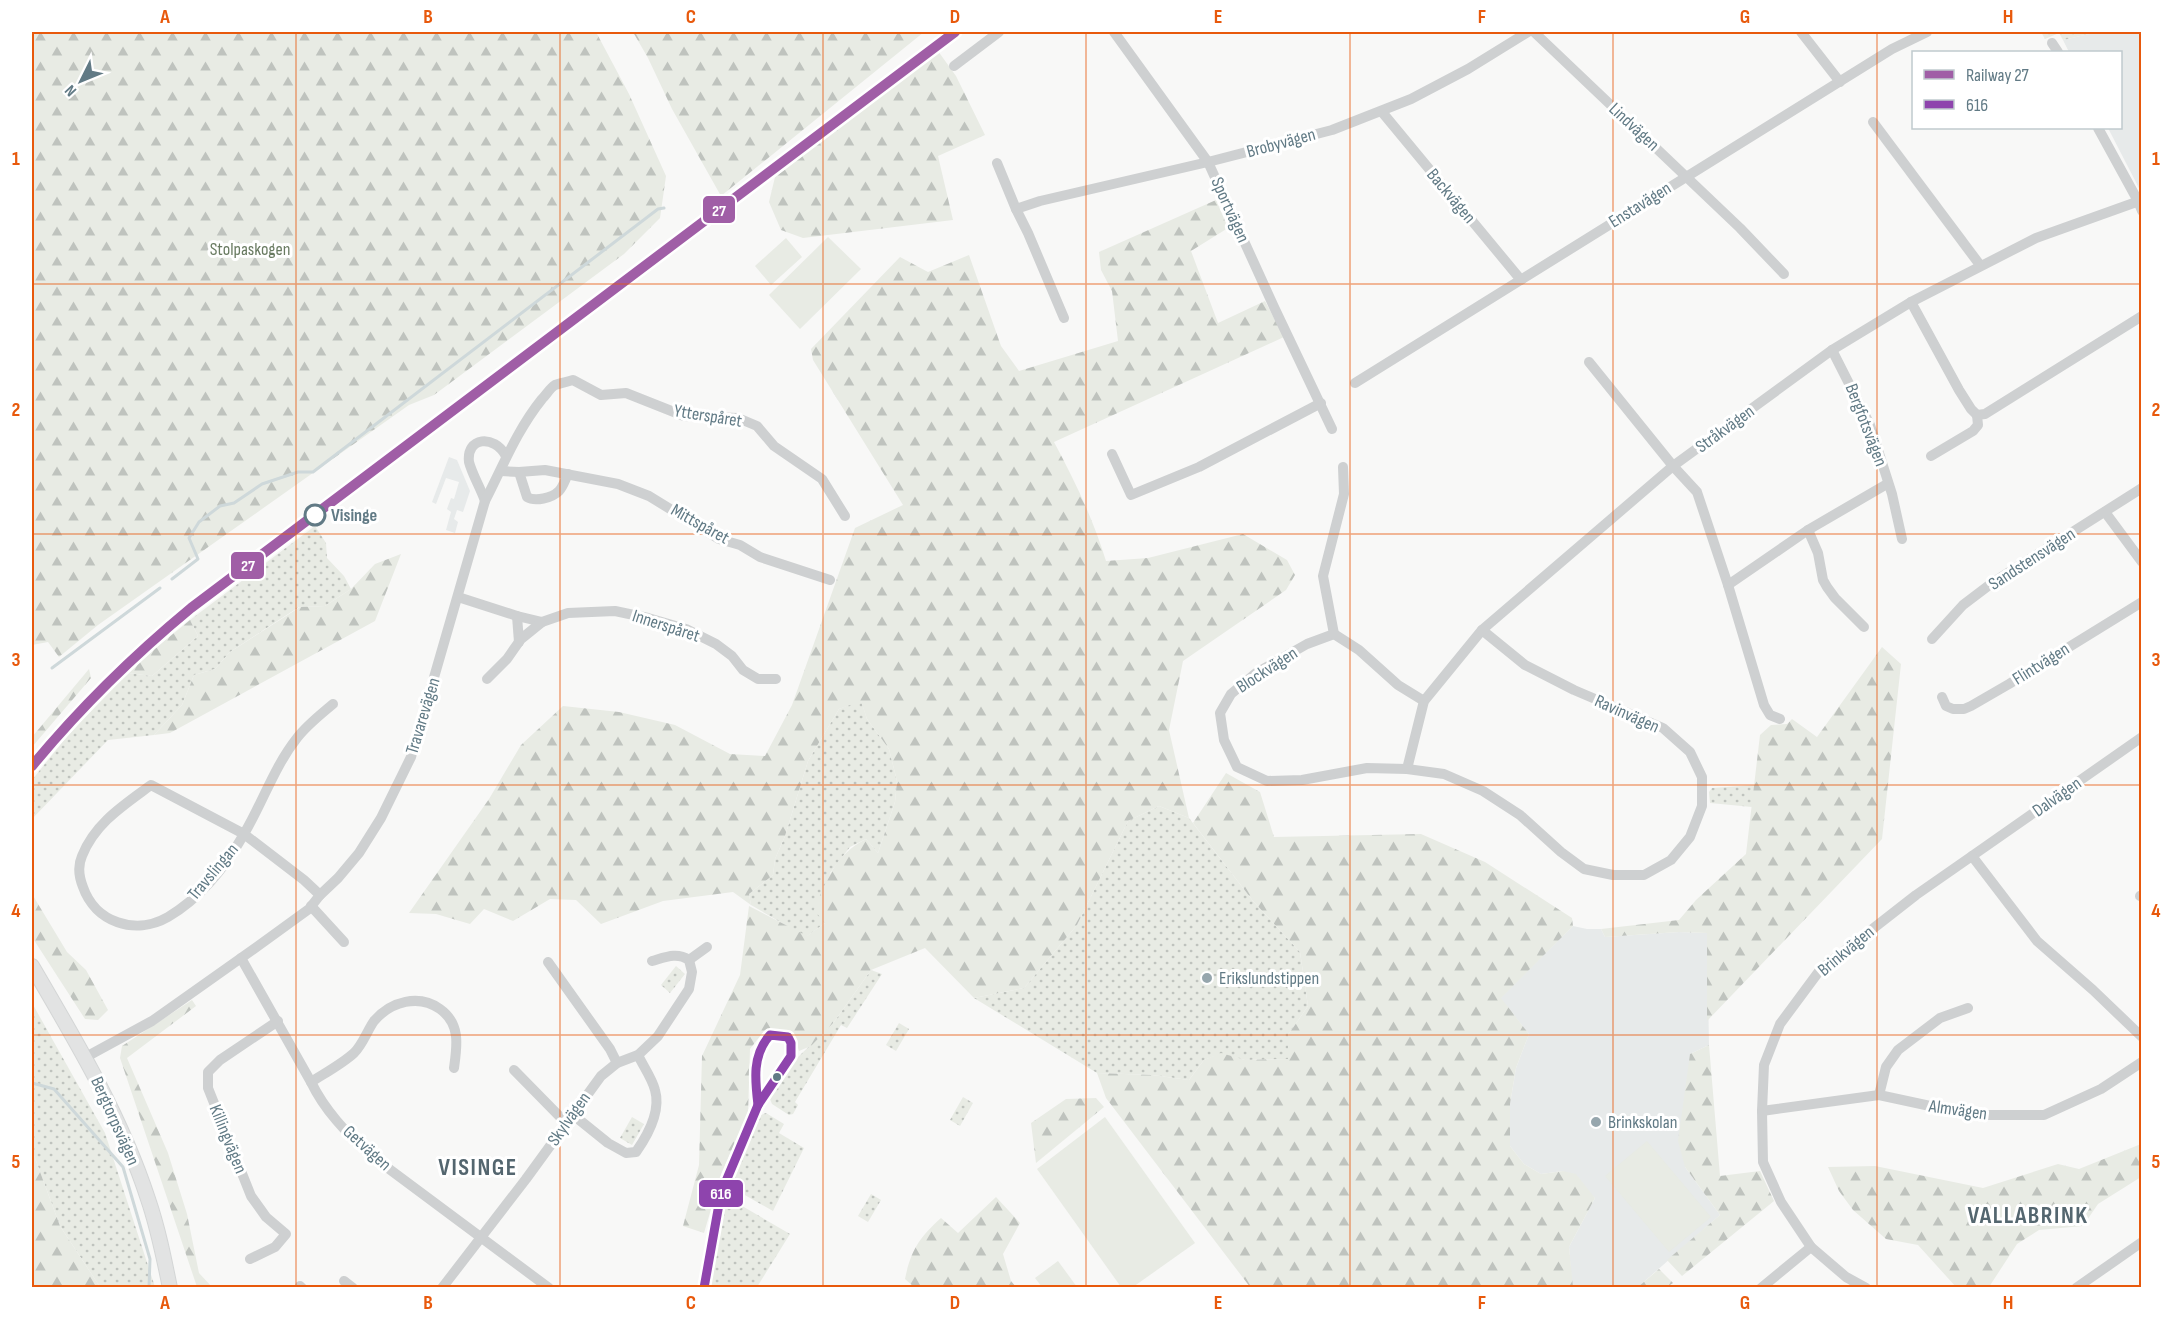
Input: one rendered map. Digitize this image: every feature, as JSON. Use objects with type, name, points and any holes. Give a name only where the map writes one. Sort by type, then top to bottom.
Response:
[{"type":"main road","name":"Bergtorpsvägen","points":[[32,966],[86,1057],[128,1144],[148,1198],[170,1287]]},
{"type":"street","points":[[954,66],[999,32]]},
{"type":"street","name":"Sportvägen","points":[[1114,32],[1208,162],[1332,429]]},
{"type":"street","name":"Brobyvägen","points":[[1016,209],[1040,201],[1332,130],[1411,99],[1468,69],[1528,32]]},
{"type":"street","name":"Lindvägen","points":[[1534,32],[1785,274]]},
{"type":"street","points":[[1801,32],[1840,82]]},
{"type":"street","name":"Enstavägen","points":[[1355,383],[1892,49],[1928,32]]},
{"type":"street","name":"Backvägen","points":[[1382,112],[1521,280]]},
{"type":"street","points":[[1873,122],[1980,265]]},
{"type":"street","points":[[2099,129],[2140,204]]},
{"type":"street","points":[[997,163],[1064,318]]},
{"type":"street","name":"Stråkvägen","points":[[1407,769],[1424,701],[1482,630],[1673,466],[1833,350],[1911,302],[2036,238],[2140,204]]},
{"type":"street","points":[[1911,302],[1959,390],[1977,415],[1978,425],[1973,431],[1932,456]]},
{"type":"street","points":[[1977,415],[1985,414],[2142,316]]},
{"type":"street","name":"Bergfotsvägen","points":[[1728,585],[1808,530],[1887,484],[1870,425],[1833,350]]},
{"type":"street","points":[[1589,362],[1673,466],[1697,492],[1764,705],[1770,715],[1780,719]]},
{"type":"street","name":"Travarevägen","points":[[86,1057],[152,1021],[311,906],[359,853],[381,819],[411,757],[485,501],[501,471],[506,456],[531,413],[553,386],[573,380]]},
{"type":"street","name":"Ytterspåret","points":[[573,380],[602,395],[626,393],[684,416],[738,418],[757,426],[774,446],[822,479],[844,516]]},
{"type":"street","points":[[1112,454],[1131,495],[1208,463],[1321,403]]},
{"type":"street","points":[[485,501],[470,462],[471,450],[479,442],[491,442],[498,445],[506,456]]},
{"type":"street","points":[[1343,467],[1344,494],[1323,576],[1334,634],[1359,650],[1398,685],[1424,701]]},
{"type":"street","name":"Mittspåret","points":[[501,471],[545,470],[618,484],[650,495],[719,539],[740,545],[760,557],[830,580]]},
{"type":"street","points":[[519,472],[530,500],[537,500],[560,491],[568,474]]},
{"type":"street","points":[[1887,484],[1902,539]]},
{"type":"street","name":"Sandstensvägen","points":[[1932,639],[1947,621],[1992,583],[2142,488]]},
{"type":"street","points":[[2104,512],[2142,562]]},
{"type":"street","points":[[1808,530],[1818,553],[1823,580],[1835,598],[1863,627]]},
{"type":"street","points":[[458,597],[542,622]]},
{"type":"street","name":"Flintvägen","points":[[1942,697],[1946,706],[1953,709],[1971,706],[2142,602]]},
{"type":"street","name":"Innerspåret","points":[[488,679],[519,642],[542,622],[568,613],[615,610],[686,629],[716,644],[732,656],[743,670],[758,679],[776,679]]},
{"type":"street","points":[[517,616],[519,642]]},
{"type":"street","name":"Ravinvägen","points":[[1407,769],[1444,774],[1483,791],[1520,815],[1561,852],[1584,869],[1613,875],[1644,875],[1671,860],[1690,837],[1702,807],[1702,777],[1690,752],[1664,728],[1574,690],[1525,665],[1482,630]]},
{"type":"street","name":"Blockvägen","points":[[1334,634],[1307,644],[1256,673],[1231,694],[1220,713],[1224,740],[1237,767],[1267,781],[1302,780],[1367,768],[1407,769]]},
{"type":"street","name":"Travslingan","points":[[244,834],[151,785],[100,825],[81,858],[79,877],[86,897],[98,912],[113,922],[129,925],[152,924],[187,904],[214,877],[244,834],[270,781],[296,739],[333,704]]},
{"type":"street","name":"Dalvägen","points":[[1972,856],[2142,737]]},
{"type":"street","points":[[244,834],[320,895]]},
{"type":"street","points":[[1972,856],[2037,941],[2142,1037]]},
{"type":"street","name":"Brinkvägen","points":[[1866,1287],[1846,1277],[1811,1247],[1780,1202],[1763,1162],[1764,1065],[1780,1024],[1820,970],[1917,895],[1972,856]]},
{"type":"street","points":[[311,906],[344,942]]},
{"type":"street","points":[[652,961],[674,955],[689,960],[707,947]]},
{"type":"street","name":"Getvägen","points":[[241,958],[278,1021],[320,1101],[348,1134],[369,1154],[549,1287]]},
{"type":"street","name":"Skylvägen","points":[[442,1287],[601,1076],[617,1063],[638,1055],[658,1036],[689,989],[692,972],[689,960]]},
{"type":"street","points":[[548,962],[610,1049],[617,1063]]},
{"type":"street","points":[[311,1082],[354,1052],[374,1022],[387,1009],[417,1000],[434,1004],[447,1014],[457,1031],[454,1068]]},
{"type":"street","points":[[1879,1095],[1886,1067],[1898,1050],[1940,1018],[1968,1008]]},
{"type":"street","name":"Killingvägen","points":[[250,1259],[275,1247],[286,1234],[266,1217],[251,1196],[208,1088],[208,1072],[220,1060],[278,1021]]},
{"type":"street","points":[[704,1287],[721,1193],[758,1106],[791,1056],[791,1043],[788,1037],[770,1035],[762,1042],[754,1081],[758,1106]]},
{"type":"street","points":[[514,1070],[570,1119],[626,1154],[636,1152],[644,1140],[657,1108],[655,1089],[638,1055]]},
{"type":"street","name":"Almvägen","points":[[1762,1110],[1879,1095],[1972,1115],[2044,1115],[2101,1089],[2142,1062]]},
{"type":"street","points":[[2076,1287],[2142,1242]]},
{"type":"street","points":[[1761,1287],[1811,1247]]},
{"type":"shaded area","points":[[2098,32],[2141,32],[2141,192],[2109,129],[2122,129],[2122,51],[2068,51],[2063,40]]},
{"type":"shaded area","points":[[449,457],[457,460],[470,491],[463,512],[457,510],[454,519],[458,522],[455,533],[446,530],[451,512],[447,509],[451,498],[454,499],[459,482],[446,478],[436,504],[432,502]]},
{"type":"shaded area","name":"Brinkskolan","points":[[1573,926],[1601,929],[1605,937],[1679,932],[1707,933],[1709,1045],[1690,1054],[1685,1167],[1720,1215],[1638,1287],[1572,1287],[1569,1247],[1595,1198],[1563,1171],[1541,1174],[1524,1164],[1510,1146],[1510,1104],[1516,1068],[1529,1034],[1500,998]]},
{"type":"green space","name":"Stolpaskogen","points":[[32,32],[596,32],[629,94],[666,176],[660,218],[624,254],[434,395],[409,405],[98,625],[59,657],[48,642],[32,645]]},
{"type":"green space","points":[[633,32],[924,32],[721,196],[672,109]]},
{"type":"green space","points":[[2041,32],[2098,32],[2063,40],[2059,33],[2045,39]]},
{"type":"green space","points":[[938,51],[956,76],[985,135],[938,156],[953,220],[803,238],[781,230],[769,202],[775,177]]},
{"type":"green space","points":[[1216,200],[1228,228],[1191,251],[1218,323],[1265,301],[1284,337],[1054,442],[1083,500],[1106,561],[1148,558],[1243,534],[1287,560],[1295,575],[1286,590],[1183,661],[1169,730],[1189,818],[1159,806],[1128,821],[1077,925],[1024,988],[974,998],[925,948],[871,970],[834,1022],[811,1046],[799,1051],[795,1038],[764,1031],[750,1049],[748,1115],[722,1172],[704,1233],[683,1226],[699,1165],[702,1056],[740,975],[749,906],[807,936],[825,923],[814,910],[839,860],[855,845],[866,839],[878,853],[895,802],[897,781],[889,749],[867,719],[861,701],[839,709],[808,761],[785,836],[775,859],[773,875],[749,894],[751,905],[733,892],[663,901],[601,924],[576,900],[550,899],[513,921],[484,909],[470,924],[436,914],[409,913],[489,799],[521,745],[563,706],[619,712],[675,725],[730,754],[765,756],[792,705],[855,528],[903,505],[813,360],[811,349],[900,257],[928,272],[969,255],[1001,346],[1019,371],[1118,341],[1112,291],[1101,270],[1099,252]]},
{"type":"green space","points":[[828,237],[861,269],[800,329],[769,295]]},
{"type":"green space","points":[[786,238],[802,257],[771,285],[755,266]]},
{"type":"green space","points":[[315,526],[326,543],[327,558],[344,576],[351,589],[325,606],[299,607],[230,652],[215,669],[194,675],[182,705],[154,735],[108,740],[32,819],[32,780],[68,735],[128,673],[152,676],[198,636],[190,620]]},
{"type":"green space","points":[[401,554],[375,621],[170,733],[154,735],[182,705],[194,675],[215,669],[230,652],[300,607],[325,606],[351,589],[375,564]]},
{"type":"green space","points":[[190,620],[198,636],[152,676],[128,673],[152,651]]},
{"type":"green space","points":[[1882,647],[1901,664],[1882,839],[1707,1021],[1707,933],[1679,932],[1605,937],[1601,929],[1679,920],[1696,900],[1746,854],[1760,735],[1771,725],[1787,724],[1792,719],[1817,737]]},
{"type":"green space","points":[[89,669],[91,678],[32,747],[32,737]]},
{"type":"green space","points":[[861,700],[867,719],[889,749],[897,781],[895,802],[878,853],[866,839],[850,847],[830,873],[825,923],[806,937],[751,905],[749,894],[773,875],[775,859],[785,836],[808,761],[839,709]]},
{"type":"green space","points":[[1226,773],[1260,792],[1274,837],[1421,834],[1485,862],[1572,918],[1573,926],[1501,998],[1529,1034],[1516,1068],[1510,1104],[1510,1146],[1524,1164],[1541,1174],[1563,1171],[1576,1174],[1595,1198],[1569,1247],[1573,1287],[1250,1287],[1106,1098],[1097,1073],[1152,1075],[1189,1080],[1204,1060],[1221,1053],[1245,1060],[1288,1059],[1288,1035],[1308,1006],[1300,952],[1253,901],[1193,823]]},
{"type":"green space","points":[[1756,785],[1752,807],[1710,803],[1709,792],[1712,788]]},
{"type":"green space","points":[[1159,806],[1189,818],[1253,901],[1300,952],[1308,1006],[1288,1035],[1288,1059],[1245,1060],[1221,1054],[1204,1060],[1189,1080],[1152,1075],[1097,1073],[974,998],[1024,988],[1077,925],[1128,821]]},
{"type":"green space","points":[[32,894],[67,952],[86,970],[108,1010],[98,1020],[85,1019],[32,937]]},
{"type":"green space","points":[[676,966],[685,974],[670,993],[661,985]]},
{"type":"green space","points":[[871,970],[882,974],[847,1028],[841,1025],[795,1102],[798,1105],[793,1114],[789,1115],[772,1104],[770,1099],[795,1060],[834,1022]]},
{"type":"green space","points":[[192,1000],[196,1006],[127,1058],[168,1153],[187,1214],[199,1273],[212,1287],[197,1287],[120,1058],[122,1046]]},
{"type":"green space","points":[[32,1003],[105,1133],[155,1287],[100,1287],[60,1226],[32,1150]]},
{"type":"green space","points":[[899,1023],[909,1029],[896,1051],[886,1045]]},
{"type":"green space","points":[[1709,1045],[1720,1176],[1760,1171],[1774,1201],[1682,1276],[1667,1260],[1720,1215],[1685,1167],[1678,1141],[1690,1054]]},
{"type":"green space","points":[[963,1097],[973,1103],[960,1126],[950,1120]]},
{"type":"green space","points":[[1096,1098],[1104,1107],[1036,1163],[1031,1123],[1066,1099]]},
{"type":"green space","points":[[766,1113],[784,1124],[779,1133],[804,1148],[773,1211],[729,1186],[761,1115]]},
{"type":"green space","points":[[632,1117],[644,1124],[632,1145],[620,1138]]},
{"type":"green space","points":[[1105,1117],[1195,1243],[1133,1287],[1121,1287],[1037,1169]]},
{"type":"green space","points":[[1647,1141],[1711,1217],[1669,1252],[1605,1176]]},
{"type":"green space","points":[[2141,1144],[2141,1177],[2098,1204],[2083,1226],[2039,1230],[2017,1244],[1989,1287],[1956,1287],[1918,1245],[1886,1239],[1853,1210],[1839,1191],[1828,1167],[1875,1166],[1983,1188],[2058,1164],[2079,1169]]},
{"type":"green space","points":[[32,1150],[60,1226],[100,1287],[32,1287]]},
{"type":"green space","points":[[871,1194],[881,1200],[868,1222],[858,1216]]},
{"type":"green space","points":[[725,1196],[790,1234],[757,1287],[708,1288]]},
{"type":"green space","points":[[996,1197],[1020,1223],[1003,1254],[1011,1281],[1016,1287],[914,1287],[905,1279],[917,1245],[941,1218],[958,1233]]},
{"type":"green space","points":[[1058,1261],[1077,1287],[1042,1287],[1035,1278]]},
{"type":"green space","points":[[1659,1269],[1673,1283],[1667,1287],[1638,1287]]},
{"type":"waterway","points":[[172,579],[198,559],[189,538],[199,522],[220,506],[234,503],[262,484],[298,472],[313,472],[658,209],[664,208]]},
{"type":"waterway","points":[[52,668],[160,588]]},
{"type":"waterway","points":[[32,1083],[54,1089],[123,1167],[150,1259],[149,1288]]},
{"type":"rail line","name":"27","points":[[32,766],[108,683],[191,608],[955,32]]},
{"type":"transit line","name":"616","points":[[770,1035],[788,1037],[791,1043],[791,1056],[758,1105],[756,1068],[760,1051],[770,1035]]},
{"type":"transit line","name":"616","points":[[704,1288],[721,1193],[758,1105]]},
{"type":"place","name":"Visinge","points":[[315,515]]},
{"type":"place","name":"Erikslundstippen","points":[[1207,978]]},
{"type":"place","name":"Brinkskolan","points":[[1596,1122]]},
{"type":"district","name":"VISINGE","points":[[478,1167]]},
{"type":"district","name":"VALLABRINK","points":[[2028,1215]]}]
